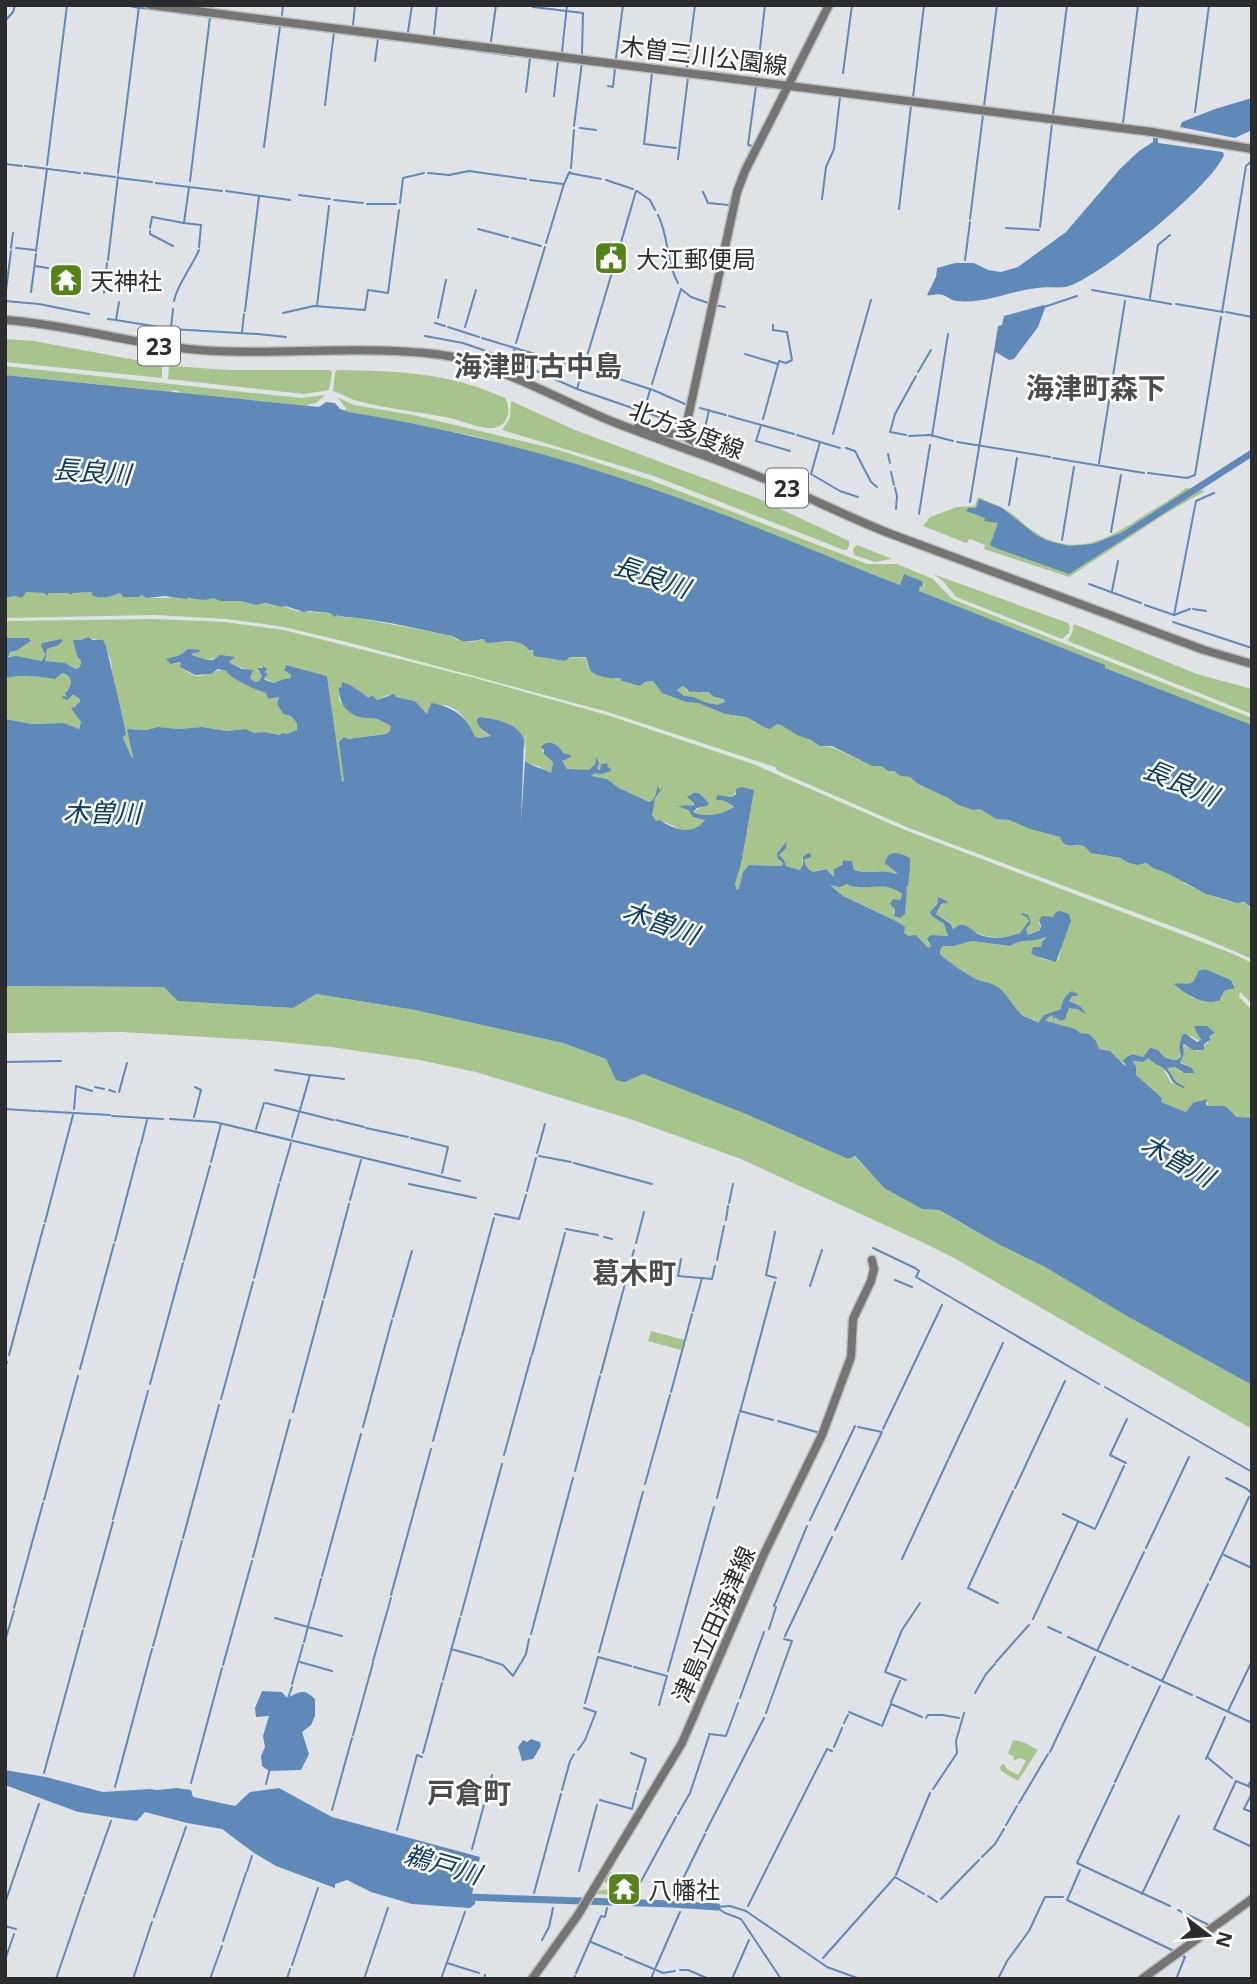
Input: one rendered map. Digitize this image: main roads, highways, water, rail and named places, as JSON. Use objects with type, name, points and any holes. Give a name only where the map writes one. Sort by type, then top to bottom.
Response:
[{"type":"main road","name":"木曽三川公園線","points":[[150,5],[1158,133],[1252,149]]},
{"type":"main road","points":[[684,436],[735,200],[745,171],[829,5]]},
{"type":"main road","name":"北方多度線","points":[[5,320],[59,326],[157,345],[205,350],[376,350],[452,357],[481,365],[607,419],[753,474],[862,523],[1205,650],[1252,664]]},
{"type":"main road","points":[[607,419],[684,436],[753,474]]},
{"type":"main road","name":"津島立田海津線","points":[[532,1979],[591,1896],[682,1743],[764,1554],[814,1454],[851,1357],[853,1318],[871,1281],[874,1269],[872,1261]]},
{"type":"main road","points":[[1142,1979],[1252,1899]]},
{"type":"water","points":[[1252,98],[1252,130],[1235,138],[1180,127],[1182,122]]},
{"type":"water","points":[[1153,136],[1158,137],[1158,143],[1223,152],[1224,155],[1215,169],[1178,207],[1105,265],[1065,287],[1037,288],[967,301],[955,301],[941,294],[927,295],[936,277],[937,268],[955,263],[974,263],[988,270],[1001,272],[1018,267],[1066,232],[1120,169],[1153,142]]},
{"type":"water","points":[[1044,305],[1038,327],[1014,359],[1009,360],[994,351],[998,326],[1002,325],[1004,316]]},
{"type":"water","name":"長良川","points":[[5,375],[319,407],[326,402],[335,403],[340,409],[349,412],[500,443],[574,463],[679,498],[900,585],[904,574],[922,581],[923,587],[920,586],[919,591],[1252,725],[1252,908],[1244,902],[1237,903],[1206,894],[1146,863],[1138,865],[1120,858],[1091,853],[1084,846],[1065,844],[1060,837],[1009,820],[996,819],[980,809],[973,810],[958,805],[910,777],[901,776],[881,766],[872,766],[832,746],[820,746],[781,725],[777,724],[770,729],[746,717],[725,714],[698,703],[686,702],[662,693],[653,681],[640,686],[620,678],[600,676],[590,670],[586,657],[570,657],[565,661],[534,656],[533,650],[515,642],[487,643],[483,639],[464,641],[453,636],[394,624],[337,615],[335,617],[330,613],[304,612],[265,603],[256,605],[213,598],[147,598],[141,595],[123,597],[120,593],[102,598],[95,597],[92,592],[70,595],[49,593],[47,596],[44,593],[26,592],[22,598],[5,598]],"holes":[[[683,686],[690,692],[708,692],[725,702],[717,705],[684,696],[677,690]]]},
{"type":"water","points":[[1252,449],[1252,457],[1069,574],[993,547],[990,545],[998,523],[984,521],[985,518],[966,511],[968,508],[976,508],[979,499],[1002,508],[1036,535],[1048,541],[1069,546],[1093,544],[1121,533]]},
{"type":"water","name":"木曽川","points":[[88,637],[103,640],[106,646],[125,728],[126,734],[123,738],[132,758],[127,729],[202,727],[227,731],[246,729],[254,733],[280,735],[297,730],[297,723],[290,716],[283,714],[277,704],[279,697],[268,699],[266,693],[238,681],[226,671],[218,669],[211,674],[195,675],[180,667],[180,662],[171,664],[166,659],[180,655],[188,649],[200,650],[192,655],[207,660],[213,660],[220,655],[235,657],[229,662],[242,669],[253,670],[250,678],[255,682],[262,676],[257,668],[263,666],[268,674],[265,680],[274,683],[291,678],[284,670],[286,665],[327,676],[342,782],[339,742],[344,737],[348,739],[386,734],[391,726],[377,719],[362,718],[347,709],[339,693],[342,682],[377,700],[394,694],[396,697],[415,701],[427,714],[431,703],[446,707],[468,723],[475,737],[491,736],[478,725],[477,719],[480,717],[512,726],[524,740],[521,822],[525,761],[551,773],[553,762],[541,747],[550,743],[559,747],[563,753],[571,755],[562,761],[567,769],[589,770],[597,757],[597,769],[600,770],[601,764],[607,763],[611,771],[591,776],[607,779],[619,788],[649,802],[655,797],[658,785],[659,790],[663,787],[655,799],[652,815],[656,821],[660,820],[677,829],[689,830],[705,820],[693,817],[688,810],[678,806],[694,805],[687,797],[694,793],[699,793],[709,803],[693,812],[708,815],[719,814],[734,807],[725,801],[717,800],[718,795],[732,797],[736,794],[736,789],[741,787],[754,790],[735,884],[737,890],[743,872],[749,865],[782,866],[777,853],[787,841],[786,848],[779,855],[786,866],[800,870],[803,857],[808,853],[811,857],[804,860],[808,868],[813,872],[826,869],[834,877],[834,869],[842,865],[843,860],[852,861],[854,870],[896,874],[885,863],[889,855],[898,853],[910,858],[905,914],[900,918],[894,916],[895,909],[890,904],[893,899],[900,900],[902,894],[895,889],[881,886],[860,888],[847,884],[840,887],[830,885],[843,896],[898,922],[905,927],[904,933],[908,936],[916,935],[928,948],[931,946],[927,939],[931,935],[948,936],[944,924],[930,912],[937,904],[938,897],[948,903],[941,904],[936,914],[951,924],[953,929],[965,925],[978,934],[993,938],[1020,933],[1029,921],[1022,913],[1028,915],[1031,923],[1026,929],[1028,935],[1040,930],[1039,920],[1042,916],[1053,917],[1060,911],[1069,914],[1071,921],[1056,962],[1031,953],[1033,947],[1041,947],[1045,937],[1010,946],[972,941],[943,946],[940,954],[972,977],[996,986],[1022,1015],[1038,1023],[1044,1015],[1061,1009],[1064,998],[1070,992],[1078,994],[1072,996],[1069,1001],[1080,1006],[1086,1014],[1069,1008],[1065,1019],[1061,1021],[1055,1017],[1053,1021],[1052,1015],[1046,1021],[1089,1034],[1099,1049],[1110,1051],[1125,1066],[1123,1061],[1128,1056],[1143,1057],[1150,1048],[1158,1050],[1168,1059],[1177,1060],[1181,1057],[1179,1047],[1182,1035],[1186,1034],[1197,1042],[1201,1040],[1195,1026],[1207,1026],[1215,1033],[1209,1036],[1210,1040],[1204,1044],[1204,1050],[1193,1050],[1183,1045],[1184,1054],[1180,1063],[1192,1068],[1194,1073],[1184,1073],[1175,1067],[1167,1068],[1176,1082],[1184,1088],[1175,1084],[1163,1068],[1149,1058],[1143,1062],[1132,1061],[1136,1066],[1136,1075],[1162,1098],[1161,1102],[1186,1112],[1193,1103],[1207,1099],[1208,1106],[1224,1106],[1237,1117],[1252,1118],[1252,1385],[939,1210],[922,1209],[884,1188],[855,1156],[848,1159],[746,1114],[643,1074],[625,1082],[616,1080],[606,1059],[563,1043],[415,1010],[316,994],[293,1008],[178,1001],[164,987],[5,986],[5,719],[32,724],[64,723],[79,729],[81,722],[71,708],[80,701],[79,698],[73,695],[67,700],[62,698],[67,697],[65,693],[70,685],[66,674],[62,673],[55,679],[30,676],[5,678],[5,638],[29,638],[31,641],[10,652],[8,657],[42,661],[45,654],[42,643],[61,639],[63,641],[58,645],[47,649],[45,661],[65,663],[76,669],[80,667],[81,661],[73,640]]},
{"type":"water","points":[[1205,969],[1231,980],[1235,988],[1224,991],[1220,1000],[1208,1002],[1189,995],[1174,984],[1189,984],[1198,971]]},
{"type":"water","points":[[262,1691],[282,1692],[287,1698],[304,1692],[315,1699],[315,1716],[311,1725],[302,1732],[309,1754],[301,1770],[269,1771],[262,1766],[261,1756],[265,1747],[263,1736],[269,1716],[256,1717],[255,1708]]},
{"type":"water","points":[[531,1739],[540,1742],[541,1746],[533,1759],[522,1761],[518,1747],[523,1740],[527,1742]]},
{"type":"water","points":[[5,1770],[46,1777],[103,1792],[177,1788],[191,1790],[193,1797],[235,1806],[250,1792],[279,1788],[332,1817],[480,1857],[472,1894],[476,1896],[475,1904],[470,1908],[412,1904],[371,1892],[347,1880],[335,1884],[335,1888],[276,1866],[222,1829],[145,1812],[137,1821],[78,1812],[5,1785]]},
{"type":"waterway","points":[[5,21],[15,5]]},
{"type":"waterway","points":[[47,165],[67,5]]},
{"type":"waterway","points":[[124,5],[140,8]]},
{"type":"waterway","points":[[282,15],[283,5]]},
{"type":"waterway","points":[[353,25],[355,5]]},
{"type":"waterway","points":[[408,32],[412,5]]},
{"type":"waterway","points":[[434,34],[437,5]]},
{"type":"waterway","points":[[491,41],[496,5]]},
{"type":"waterway","points":[[524,5],[529,6]]},
{"type":"waterway","points":[[562,52],[567,5]]},
{"type":"waterway","points":[[616,58],[623,5]]},
{"type":"waterway","points":[[687,67],[695,5]]},
{"type":"waterway","points":[[757,75],[765,5]]},
{"type":"waterway","points":[[843,73],[852,5]]},
{"type":"waterway","points":[[913,97],[924,5]]},
{"type":"waterway","points":[[984,106],[997,5]]},
{"type":"waterway","points":[[1053,115],[1067,5]]},
{"type":"waterway","points":[[1123,123],[1138,5]]},
{"type":"waterway","points":[[1195,112],[1209,5]]},
{"type":"waterway","points":[[118,173],[139,6]]},
{"type":"waterway","points":[[533,7],[583,13],[582,54]]},
{"type":"waterway","points":[[142,8],[174,12]]},
{"type":"waterway","points":[[178,13],[235,20]]},
{"type":"waterway","points":[[190,181],[210,17]]},
{"type":"waterway","points":[[255,23],[313,30]]},
{"type":"waterway","points":[[264,147],[280,26]]},
{"type":"waterway","points":[[318,30],[351,35]]},
{"type":"waterway","points":[[325,105],[334,32]]},
{"type":"waterway","points":[[354,35],[398,41]]},
{"type":"waterway","points":[[375,61],[378,38]]},
{"type":"waterway","points":[[402,41],[416,43]]},
{"type":"waterway","points":[[440,46],[473,50]]},
{"type":"waterway","points":[[476,51],[514,56]]},
{"type":"waterway","points":[[518,56],[543,59]]},
{"type":"waterway","points":[[526,92],[530,58]]},
{"type":"waterway","points":[[547,60],[578,63]]},
{"type":"waterway","points":[[554,96],[558,61]]},
{"type":"waterway","points":[[574,126],[582,62]]},
{"type":"waterway","points":[[608,67],[623,69]]},
{"type":"waterway","points":[[608,86],[613,87],[615,68]]},
{"type":"waterway","points":[[652,73],[644,144],[676,148]]},
{"type":"waterway","points":[[678,159],[688,77]]},
{"type":"waterway","points":[[689,77],[712,80]]},
{"type":"waterway","points":[[735,83],[771,88]]},
{"type":"waterway","points":[[741,169],[753,146],[748,145],[756,86]]},
{"type":"waterway","points":[[822,199],[826,167],[834,149],[840,97]]},
{"type":"waterway","points":[[899,209],[911,106]]},
{"type":"waterway","points":[[970,219],[983,115]]},
{"type":"waterway","points":[[1019,119],[1029,120]]},
{"type":"waterway","points":[[1040,227],[1052,124]]},
{"type":"waterway","points":[[580,128],[596,130]]},
{"type":"waterway","points":[[571,168],[574,130]]},
{"type":"waterway","points":[[1222,312],[1246,166],[1252,161]]},
{"type":"waterway","points":[[5,164],[22,166]]},
{"type":"waterway","points":[[25,166],[80,173]]},
{"type":"waterway","points":[[36,251],[47,169]]},
{"type":"waterway","points":[[428,173],[449,175],[469,171],[526,179]]},
{"type":"waterway","points":[[570,172],[601,179]]},
{"type":"waterway","points":[[703,192],[708,203],[729,205],[740,172]]},
{"type":"waterway","points":[[84,173],[115,177]]},
{"type":"waterway","points":[[400,203],[403,178],[424,173]]},
{"type":"waterway","points":[[546,243],[569,173]]},
{"type":"waterway","points":[[108,260],[118,176]]},
{"type":"waterway","points":[[119,178],[152,182]]},
{"type":"waterway","points":[[530,180],[563,184]]},
{"type":"waterway","points":[[606,180],[633,189]]},
{"type":"waterway","points":[[156,183],[222,191]]},
{"type":"waterway","points":[[189,187],[184,223],[201,225],[199,247]]},
{"type":"waterway","points":[[226,191],[290,200]]},
{"type":"waterway","points":[[615,263],[636,191]]},
{"type":"waterway","points":[[637,191],[650,200],[655,210]]},
{"type":"waterway","points":[[299,195],[330,199]]},
{"type":"waterway","points":[[245,311],[259,196]]},
{"type":"waterway","points":[[334,200],[363,203]]},
{"type":"waterway","points":[[367,204],[396,204]]},
{"type":"waterway","points":[[317,306],[329,206]]},
{"type":"waterway","points":[[365,310],[368,290],[388,293],[399,210]]},
{"type":"waterway","points":[[658,215],[678,283]]},
{"type":"waterway","points":[[150,228],[152,217],[184,223]]},
{"type":"waterway","points":[[965,260],[970,222]]},
{"type":"waterway","points":[[1006,228],[1039,230]]},
{"type":"waterway","points":[[478,229],[508,237]]},
{"type":"waterway","points":[[150,231],[150,234],[173,246]]},
{"type":"waterway","points":[[11,248],[13,233]]},
{"type":"waterway","points":[[1150,298],[1158,245],[1170,235]]},
{"type":"waterway","points":[[512,238],[541,246]]},
{"type":"waterway","points":[[516,343],[545,247]]},
{"type":"waterway","points":[[16,248],[36,250]]},
{"type":"waterway","points":[[174,301],[178,288],[199,250]]},
{"type":"waterway","points":[[6,291],[11,251]]},
{"type":"waterway","points":[[31,292],[36,254]]},
{"type":"waterway","points":[[104,293],[107,263]]},
{"type":"waterway","points":[[35,266],[48,268]]},
{"type":"waterway","points":[[51,269],[68,271]]},
{"type":"waterway","points":[[585,363],[613,269]]},
{"type":"waterway","points":[[438,318],[446,280]]},
{"type":"waterway","points":[[652,384],[681,289],[691,297],[708,303]]},
{"type":"waterway","points":[[465,327],[476,290]]},
{"type":"waterway","points":[[1092,290],[1171,304]]},
{"type":"waterway","points":[[1044,307],[1077,296]]},
{"type":"waterway","points":[[833,434],[871,300]]},
{"type":"waterway","points":[[5,301],[39,304],[89,314]]},
{"type":"waterway","points":[[1099,463],[1125,301]]},
{"type":"waterway","points":[[108,319],[116,320],[119,302]]},
{"type":"waterway","points":[[1176,304],[1223,312]]},
{"type":"waterway","points":[[715,305],[725,307]]},
{"type":"waterway","points":[[283,313],[314,306],[365,310]]},
{"type":"waterway","points":[[171,328],[173,309]]},
{"type":"waterway","points":[[1226,312],[1252,317]]},
{"type":"waterway","points":[[242,332],[244,314]]},
{"type":"waterway","points":[[1148,473],[1187,478],[1195,475],[1221,317]]},
{"type":"waterway","points":[[116,320],[171,329],[286,337]]},
{"type":"waterway","points":[[435,323],[445,326]]},
{"type":"waterway","points":[[763,419],[779,361],[786,363],[792,360],[787,332],[773,330],[773,325]]},
{"type":"waterway","points":[[448,327],[479,337]]},
{"type":"waterway","points":[[932,436],[948,334]]},
{"type":"waterway","points":[[425,336],[463,343],[511,360],[515,348]]},
{"type":"waterway","points":[[482,338],[548,358]]},
{"type":"waterway","points":[[918,372],[931,350]]},
{"type":"waterway","points":[[970,502],[995,351]]},
{"type":"waterway","points":[[745,354],[778,364]]},
{"type":"waterway","points":[[551,359],[615,378]]},
{"type":"waterway","points":[[512,360],[577,389],[582,372]]},
{"type":"waterway","points":[[906,435],[890,432],[895,414],[916,376]]},
{"type":"waterway","points":[[619,379],[685,404]]},
{"type":"waterway","points":[[577,389],[682,425]]},
{"type":"waterway","points":[[644,411],[650,390]]},
{"type":"waterway","points":[[700,408],[726,415]]},
{"type":"waterway","points":[[690,433],[703,437],[709,410]]},
{"type":"waterway","points":[[729,416],[794,434]]},
{"type":"waterway","points":[[761,425],[756,441],[790,451]]},
{"type":"waterway","points":[[797,435],[840,448]]},
{"type":"waterway","points":[[909,436],[930,435],[953,441]]},
{"type":"waterway","points":[[820,442],[811,474],[840,491],[858,497]]},
{"type":"waterway","points":[[957,442],[1050,457]]},
{"type":"waterway","points":[[919,514],[930,445]]},
{"type":"waterway","points":[[846,448],[855,451],[871,482],[877,487]]},
{"type":"waterway","points":[[888,454],[890,463]]},
{"type":"waterway","points":[[1009,505],[1017,458]]},
{"type":"waterway","points":[[1053,458],[1144,473]]},
{"type":"waterway","points":[[1062,540],[1074,467]]},
{"type":"waterway","points":[[891,472],[894,485]]},
{"type":"waterway","points":[[1111,532],[1121,475]]},
{"type":"waterway","points":[[895,488],[896,509]]},
{"type":"waterway","points":[[1174,615],[1196,501],[1214,493]]},
{"type":"waterway","points":[[1112,591],[1118,561]]},
{"type":"waterway","points":[[1089,584],[1141,603]]},
{"type":"waterway","points":[[1145,605],[1174,615],[1190,609]]},
{"type":"waterway","points":[[1193,609],[1206,611]]},
{"type":"waterway","points":[[1173,622],[1252,648]]},
{"type":"waterway","points":[[5,1062],[61,1061]]},
{"type":"waterway","points":[[119,1092],[127,1063]]},
{"type":"waterway","points":[[275,1070],[309,1075]]},
{"type":"waterway","points":[[300,1110],[310,1075],[344,1079]]},
{"type":"waterway","points":[[74,1109],[76,1086],[92,1091]]},
{"type":"waterway","points":[[95,1087],[104,1089]]},
{"type":"waterway","points":[[194,1117],[201,1090],[195,1087]]},
{"type":"waterway","points":[[109,1090],[115,1092]]},
{"type":"waterway","points":[[256,1129],[264,1103]]},
{"type":"waterway","points":[[266,1103],[333,1120]]},
{"type":"waterway","points":[[5,1109],[36,1111]]},
{"type":"waterway","points":[[38,1111],[110,1115]]},
{"type":"waterway","points":[[292,1137],[299,1113]]},
{"type":"waterway","points":[[45,1222],[73,1115]]},
{"type":"waterway","points":[[112,1116],[163,1119]]},
{"type":"waterway","points":[[170,1119],[215,1122],[460,1181]]},
{"type":"waterway","points":[[141,1144],[147,1120]]},
{"type":"waterway","points":[[336,1120],[364,1127]]},
{"type":"waterway","points":[[211,1162],[221,1124]]},
{"type":"waterway","points":[[537,1153],[545,1124]]},
{"type":"waterway","points":[[366,1128],[408,1137]]},
{"type":"waterway","points":[[411,1138],[448,1147],[442,1173]]},
{"type":"waterway","points":[[280,1181],[291,1143]]},
{"type":"waterway","points":[[115,1241],[140,1146]]},
{"type":"waterway","points":[[539,1156],[571,1162]]},
{"type":"waterway","points":[[527,1191],[536,1158]]},
{"type":"waterway","points":[[350,1200],[361,1160]]},
{"type":"waterway","points":[[574,1163],[652,1184]]},
{"type":"waterway","points":[[184,1260],[210,1166]]},
{"type":"waterway","points":[[254,1278],[279,1184]]},
{"type":"waterway","points":[[409,1184],[476,1198]]},
{"type":"waterway","points":[[729,1203],[733,1184]]},
{"type":"waterway","points":[[495,1214],[519,1219],[526,1195]]},
{"type":"waterway","points":[[324,1298],[349,1204]]},
{"type":"waterway","points":[[726,1220],[728,1206]]},
{"type":"waterway","points":[[636,1243],[644,1212]]},
{"type":"waterway","points":[[462,1336],[494,1218]]},
{"type":"waterway","points":[[9,1355],[44,1225]]},
{"type":"waterway","points":[[717,1260],[724,1226]]},
{"type":"waterway","points":[[566,1229],[598,1235]]},
{"type":"waterway","points":[[775,1232],[766,1275],[776,1278]]},
{"type":"waterway","points":[[532,1355],[565,1233]]},
{"type":"waterway","points":[[604,1237],[612,1239]]},
{"type":"waterway","points":[[80,1369],[114,1244]]},
{"type":"waterway","points":[[873,1248],[915,1268],[919,1271],[916,1277],[1099,1384]]},
{"type":"waterway","points":[[601,1373],[634,1250]]},
{"type":"waterway","points":[[810,1286],[822,1250]]},
{"type":"waterway","points":[[393,1317],[412,1251]]},
{"type":"waterway","points":[[681,1259],[678,1276],[701,1278]]},
{"type":"waterway","points":[[150,1384],[183,1263]]},
{"type":"waterway","points":[[693,1311],[702,1278],[712,1279],[715,1266]]},
{"type":"waterway","points":[[895,1280],[912,1287]]},
{"type":"waterway","points":[[221,1399],[253,1282]]},
{"type":"waterway","points":[[740,1412],[775,1282]]},
{"type":"waterway","points":[[293,1412],[323,1301]]},
{"type":"waterway","points":[[883,1429],[942,1305]]},
{"type":"waterway","points":[[671,1392],[692,1314]]},
{"type":"waterway","points":[[363,1427],[392,1320]]},
{"type":"waterway","points":[[433,1441],[461,1338]]},
{"type":"waterway","points":[[949,1458],[1003,1343]]},
{"type":"waterway","points":[[504,1455],[531,1357]]},
{"type":"waterway","points":[[5,1368],[7,1362]]},
{"type":"waterway","points":[[44,1500],[78,1376]]},
{"type":"waterway","points":[[575,1471],[600,1376]]},
{"type":"waterway","points":[[1015,1488],[1065,1381]]},
{"type":"waterway","points":[[1105,1387],[1252,1472]]},
{"type":"waterway","points":[[113,1519],[148,1391]]},
{"type":"waterway","points":[[645,1484],[670,1395]]},
{"type":"waterway","points":[[183,1538],[219,1405]]},
{"type":"waterway","points":[[740,1411],[773,1420]]},
{"type":"waterway","points":[[717,1498],[739,1414]]},
{"type":"waterway","points":[[1126,1463],[1110,1455],[1127,1419]]},
{"type":"waterway","points":[[253,1557],[290,1420]]},
{"type":"waterway","points":[[778,1421],[820,1433]]},
{"type":"waterway","points":[[810,1520],[855,1426]]},
{"type":"waterway","points":[[835,1530],[882,1432],[858,1427]]},
{"type":"waterway","points":[[322,1576],[361,1434]]},
{"type":"waterway","points":[[391,1595],[431,1449]]},
{"type":"waterway","points":[[1146,1548],[1189,1457]]},
{"type":"waterway","points":[[902,1559],[948,1460]]},
{"type":"waterway","points":[[461,1615],[502,1464]]},
{"type":"waterway","points":[[1096,1527],[1124,1466]]},
{"type":"waterway","points":[[531,1634],[573,1478]]},
{"type":"waterway","points":[[1226,1478],[1252,1494]]},
{"type":"waterway","points":[[998,1603],[968,1588],[1013,1491]]},
{"type":"waterway","points":[[599,1652],[643,1492]]},
{"type":"waterway","points":[[1210,1580],[1249,1497]]},
{"type":"waterway","points":[[14,1608],[43,1503]]},
{"type":"waterway","points":[[668,1671],[714,1507]]},
{"type":"waterway","points":[[1063,1514],[1095,1529]]},
{"type":"waterway","points":[[84,1627],[113,1522]]},
{"type":"waterway","points":[[1033,1619],[1078,1522]]},
{"type":"waterway","points":[[774,1606],[807,1526]]},
{"type":"waterway","points":[[785,1636],[832,1537]]},
{"type":"waterway","points":[[153,1646],[182,1541]]},
{"type":"waterway","points":[[1097,1651],[1144,1552]]},
{"type":"waterway","points":[[1224,1555],[1252,1568]]},
{"type":"waterway","points":[[223,1665],[252,1561]]},
{"type":"waterway","points":[[313,1609],[321,1579]]},
{"type":"waterway","points":[[1162,1681],[1208,1584]]},
{"type":"waterway","points":[[373,1661],[391,1598]]},
{"type":"waterway","points":[[906,1680],[885,1672],[902,1630],[920,1603]]},
{"type":"waterway","points":[[769,1629],[776,1607]]},
{"type":"waterway","points":[[5,1641],[14,1611]]},
{"type":"waterway","points":[[304,1642],[312,1611]]},
{"type":"waterway","points":[[275,1618],[308,1627]]},
{"type":"waterway","points":[[443,1680],[460,1618]]},
{"type":"waterway","points":[[996,1662],[1029,1625]]},
{"type":"waterway","points":[[308,1627],[342,1636]]},
{"type":"waterway","points":[[1048,1627],[1061,1633]]},
{"type":"waterway","points":[[44,1773],[83,1630]]},
{"type":"waterway","points":[[740,1698],[764,1632]]},
{"type":"waterway","points":[[1068,1637],[1128,1665]]},
{"type":"waterway","points":[[521,1663],[529,1639]]},
{"type":"waterway","points":[[766,1713],[792,1641],[784,1639]]},
{"type":"waterway","points":[[292,1684],[303,1645]]},
{"type":"waterway","points":[[115,1787],[152,1649]]},
{"type":"waterway","points":[[451,1649],[483,1658]]},
{"type":"waterway","points":[[585,1703],[598,1657],[631,1666]]},
{"type":"waterway","points":[[1050,1752],[1095,1657]]},
{"type":"waterway","points":[[485,1659],[503,1665],[513,1676],[520,1664]]},
{"type":"waterway","points":[[1228,1711],[1252,1661]]},
{"type":"waterway","points":[[300,1662],[332,1671]]},
{"type":"waterway","points":[[353,1735],[373,1663]]},
{"type":"waterway","points":[[975,1693],[995,1664]]},
{"type":"waterway","points":[[634,1667],[667,1676]]},
{"type":"waterway","points":[[1132,1667],[1192,1695]]},
{"type":"waterway","points":[[191,1783],[222,1668]]},
{"type":"waterway","points":[[659,1705],[667,1676]]},
{"type":"waterway","points":[[891,1702],[900,1681]]},
{"type":"waterway","points":[[423,1753],[442,1683]]},
{"type":"waterway","points":[[1115,1782],[1160,1686]]},
{"type":"waterway","points":[[288,1698],[292,1687]]},
{"type":"waterway","points":[[1197,1697],[1252,1723]]},
{"type":"waterway","points":[[709,1734],[726,1736],[738,1703]]},
{"type":"waterway","points":[[882,1726],[891,1704],[922,1717]]},
{"type":"waterway","points":[[578,1750],[596,1712],[584,1708]]},
{"type":"waterway","points":[[849,1712],[880,1725]]},
{"type":"waterway","points":[[933,1789],[957,1753],[956,1741],[964,1713]]},
{"type":"waterway","points":[[844,1723],[848,1715]]},
{"type":"waterway","points":[[926,1718],[928,1715],[959,1718]]},
{"type":"waterway","points":[[1206,1759],[1225,1717]]},
{"type":"waterway","points":[[706,1831],[764,1718]]},
{"type":"waterway","points":[[834,1747],[842,1728]]},
{"type":"waterway","points":[[678,1814],[690,1793],[709,1736]]},
{"type":"waterway","points":[[332,1810],[352,1738]]},
{"type":"waterway","points":[[769,1864],[827,1749],[832,1751]]},
{"type":"waterway","points":[[631,1753],[646,1759],[637,1790]]},
{"type":"waterway","points":[[562,1790],[574,1754]]},
{"type":"waterway","points":[[1019,1803],[1048,1754]]},
{"type":"waterway","points":[[397,1830],[417,1755],[422,1757]]},
{"type":"waterway","points":[[1207,1757],[1232,1778]]},
{"type":"waterway","points":[[266,1784],[270,1768]]},
{"type":"waterway","points":[[472,1849],[492,1775]]},
{"type":"waterway","points":[[1252,1779],[1248,1786],[1252,1788]]},
{"type":"waterway","points":[[1248,1786],[1236,1781],[1214,1829],[1252,1847]]},
{"type":"waterway","points":[[1109,1878],[1077,1863],[1114,1785]]},
{"type":"waterway","points":[[600,1800],[632,1809],[636,1793]]},
{"type":"waterway","points":[[896,1875],[930,1793]]},
{"type":"waterway","points":[[1252,1793],[1244,1809],[1252,1812]]},
{"type":"waterway","points":[[534,1893],[561,1794]]},
{"type":"waterway","points":[[5,1903],[39,1804]]},
{"type":"waterway","points":[[579,1871],[597,1805]]},
{"type":"waterway","points":[[1006,1825],[1017,1806]]},
{"type":"waterway","points":[[1142,1894],[1179,1816]]},
{"type":"waterway","points":[[633,1896],[676,1817]]},
{"type":"waterway","points":[[85,1894],[111,1821]]},
{"type":"waterway","points":[[154,1917],[186,1827]]},
{"type":"waterway","points":[[982,1857],[995,1844],[1004,1829]]},
{"type":"waterway","points":[[674,1897],[705,1834]]},
{"type":"waterway","points":[[247,1871],[252,1856]]},
{"type":"waterway","points":[[941,1899],[979,1860]]},
{"type":"waterway","points":[[748,1906],[768,1866]]},
{"type":"waterway","points":[[1080,1870],[1067,1900],[1174,1951]]},
{"type":"waterway","points":[[223,1941],[246,1873]]},
{"type":"waterway","points":[[823,1958],[895,1877],[924,1894]]},
{"type":"waterway","points":[[1111,1879],[1170,1906]]},
{"type":"waterway","points":[[292,1965],[318,1888]]},
{"type":"waterway","points":[[928,1896],[937,1902]]},
{"type":"waterway","points":[[56,1979],[84,1897]]},
{"type":"waterway","name":"鵜戸川","points":[[466,1897],[717,1907]]},
{"type":"waterway","points":[[998,1979],[1007,1961],[1029,1931],[1045,1897],[1063,1897]]},
{"type":"waterway","name":"鵜戸川","points":[[717,1907],[730,1906],[746,1911],[827,1967],[860,1979]]},
{"type":"waterway","points":[[364,1979],[388,1908]]},
{"type":"waterway","points":[[542,1940],[549,1927],[553,1908]]},
{"type":"waterway","points":[[576,1973],[607,1908]]},
{"type":"waterway","points":[[719,1909],[741,1919],[781,1979]]},
{"type":"waterway","points":[[1178,1910],[1209,1925]]},
{"type":"waterway","points":[[441,1979],[465,1912]]},
{"type":"waterway","points":[[655,1969],[680,1912]]},
{"type":"waterway","points":[[133,1979],[152,1922]]},
{"type":"waterway","points":[[5,1926],[16,1929]]},
{"type":"waterway","points":[[5,1960],[14,1934]]},
{"type":"waterway","points":[[732,1979],[749,1940]]},
{"type":"waterway","points":[[591,1942],[622,1955]]},
{"type":"waterway","points":[[210,1979],[222,1946]]},
{"type":"waterway","points":[[1176,1979],[1185,1957],[1181,1955]]},
{"type":"waterway","points":[[625,1957],[654,1969]]},
{"type":"waterway","points":[[447,1963],[479,1973]]},
{"type":"waterway","points":[[287,1979],[290,1969]]},
{"type":"waterway","points":[[656,1970],[663,1973],[675,1971]]},
{"type":"waterway","points":[[680,1970],[688,1970],[709,1979]]},
{"type":"waterway","points":[[651,1979],[654,1971]]},
{"type":"waterway","points":[[484,1979],[485,1975]]},
{"type":"place","name":"大江郵便局","points":[[611,258]]},
{"type":"place","name":"天神社","points":[[66,280]]},
{"type":"place","name":"八幡社","points":[[624,1889]]},
{"type":"district","name":"海津町古中島","points":[[538,365]]},
{"type":"district","name":"海津町森下","points":[[1096,387]]},
{"type":"district","name":"葛木町","points":[[634,1272]]},
{"type":"district","name":"戸倉町","points":[[469,1792]]}]
